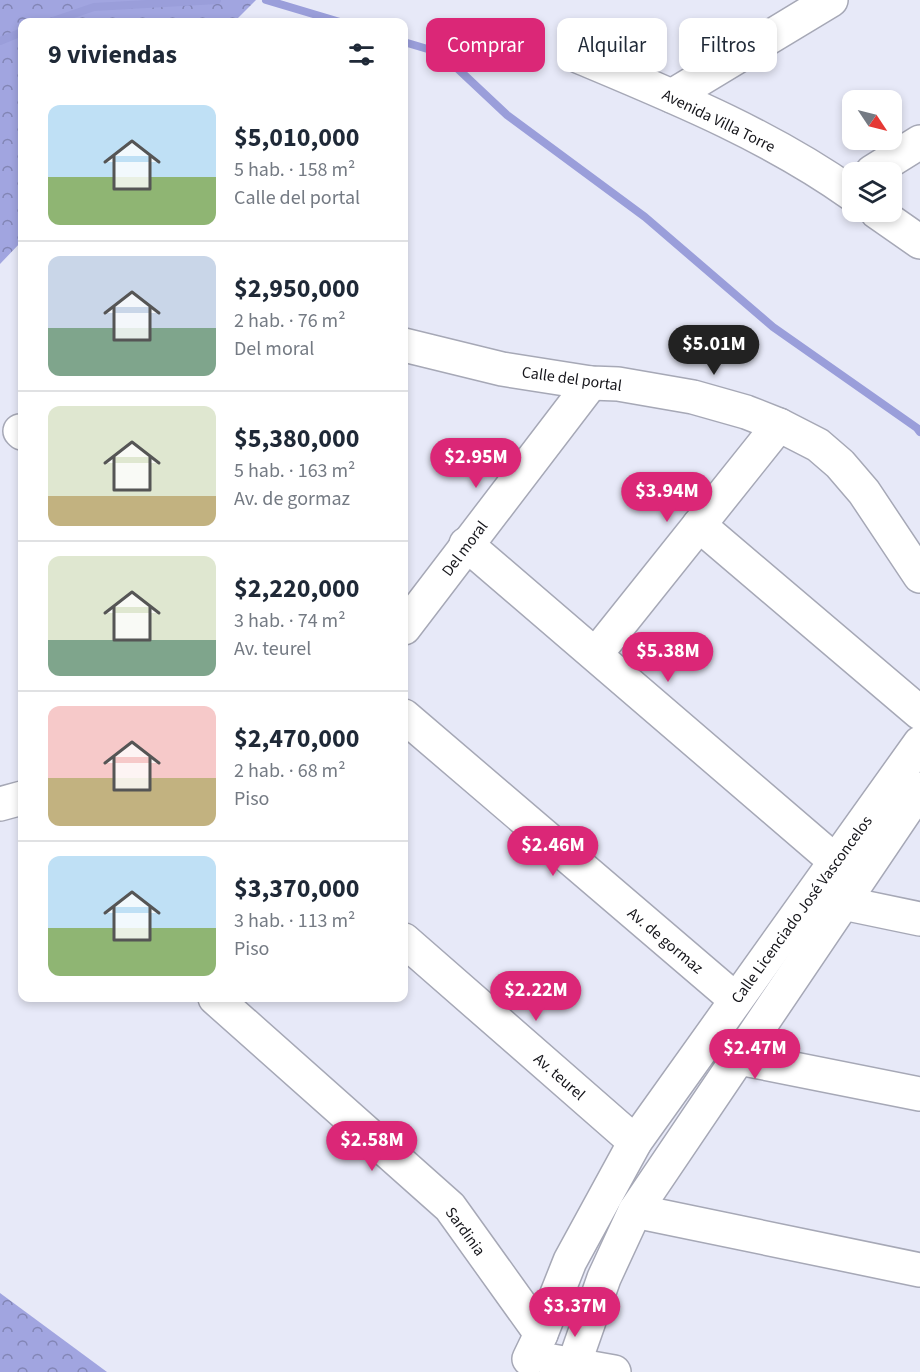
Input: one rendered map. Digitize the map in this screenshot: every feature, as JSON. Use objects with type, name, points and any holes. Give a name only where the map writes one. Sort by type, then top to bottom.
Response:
[{"type":"street","points":[[672,96],[831,0]]},
{"type":"street","name":"Avenida Villa Torre","points":[[615,72],[672,96],[842,179]]},
{"type":"street","points":[[890,162],[920,142]]},
{"type":"street","points":[[891,222],[920,242]]},
{"type":"street","name":"Calle del portal","points":[[408,347],[501,369],[591,383],[618,384],[693,397],[746,412],[779,425],[818,446],[840,464],[864,492],[920,576]]},
{"type":"street","name":"Del moral","points":[[408,623],[591,383]]},
{"type":"street","points":[[596,654],[779,425]]},
{"type":"street","points":[[699,525],[920,713]]},
{"type":"street","points":[[466,544],[835,861]]},
{"type":"street","name":"Av. de gormaz","points":[[408,719],[736,999]]},
{"type":"street","name":"Calle Licenciado José Vasconcelos","points":[[534,1355],[570,1262],[635,1142],[920,743]]},
{"type":"street","name":"Calle Licenciado José Vasconcelos","points":[[572,1368],[604,1278],[635,1211],[920,789]]},
{"type":"street","points":[[0,804],[18,799]]},
{"type":"street","points":[[843,903],[920,919]]},
{"type":"street","name":"Av. teurel","points":[[408,943],[635,1142]]},
{"type":"street","name":"Sardinia","points":[[219,1002],[450,1207],[534,1355]]},
{"type":"street","points":[[739,1058],[920,1094]]},
{"type":"street","points":[[635,1211],[920,1270]]},
{"type":"street","points":[[534,1355],[572,1368],[614,1372]]},
{"type":"green space","points":[[0,0],[256,0],[238,18],[18,18],[18,245],[0,264]]},
{"type":"green space","points":[[0,1293],[107,1372],[0,1372]]},
{"type":"waterway","points":[[62,18],[94,7],[217,0]]},
{"type":"waterway","points":[[266,0],[327,18]]},
{"type":"waterway","points":[[0,41],[18,34]]},
{"type":"waterway","points":[[408,43],[441,53],[507,115],[645,217],[773,327],[920,432]]}]
